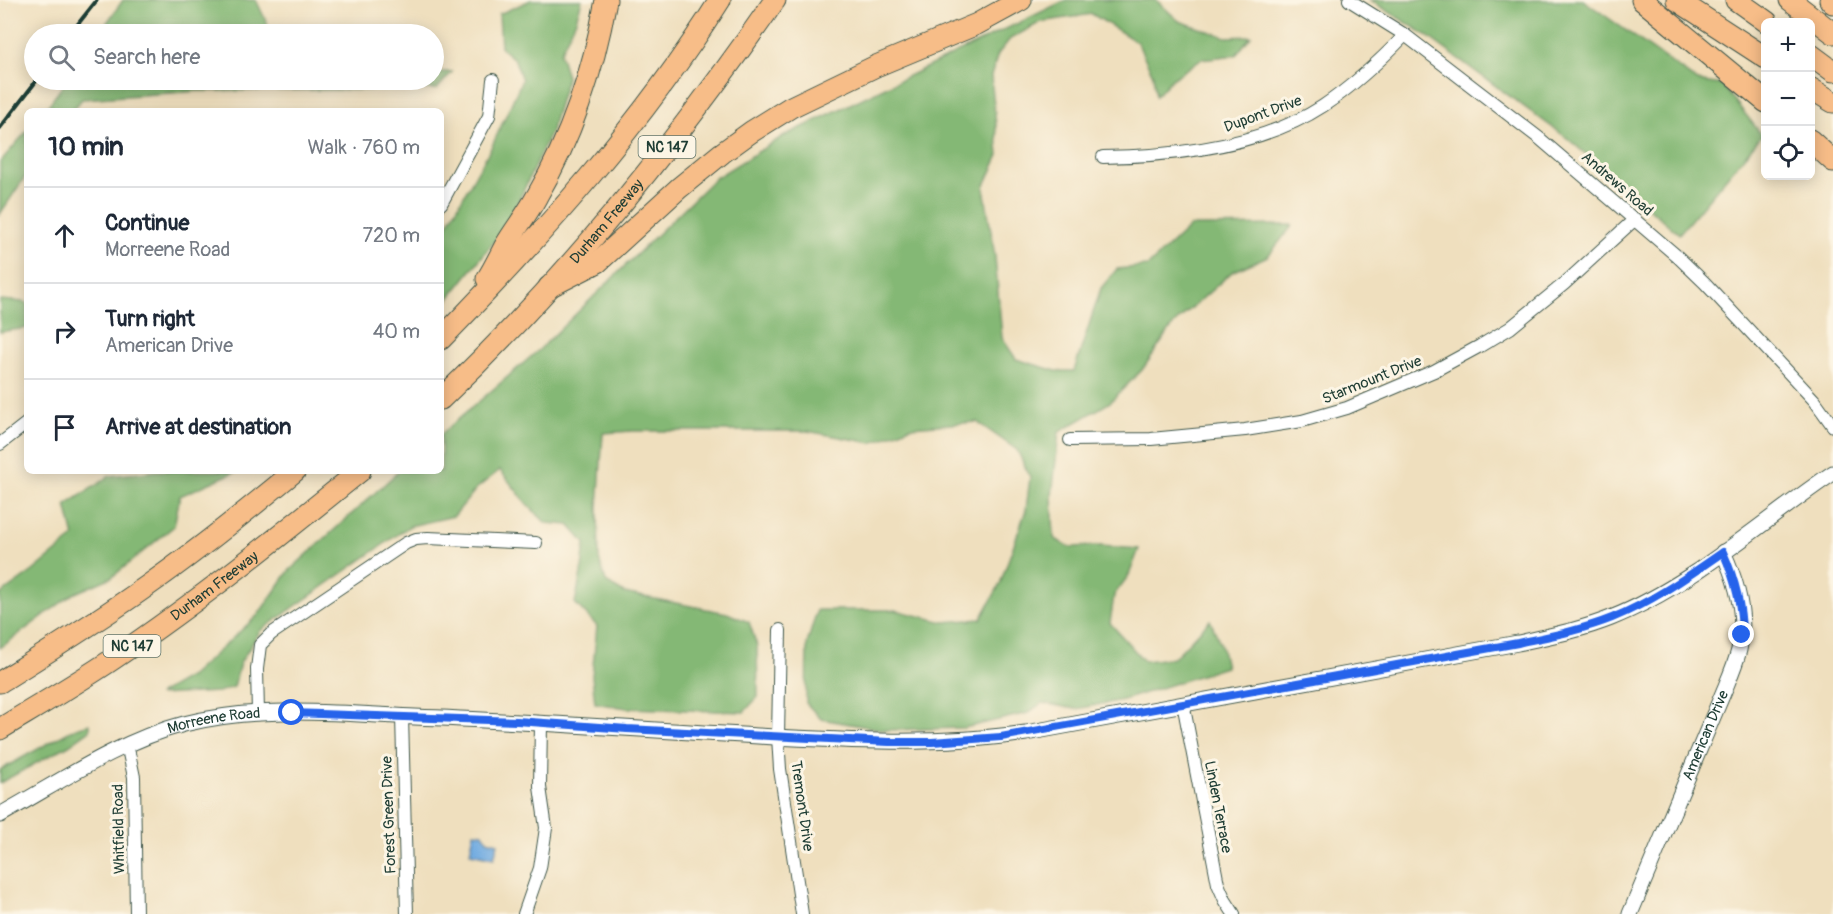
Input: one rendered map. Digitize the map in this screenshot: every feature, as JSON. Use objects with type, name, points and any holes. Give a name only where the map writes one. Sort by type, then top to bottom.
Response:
[{"type":"highway","points":[[464,315],[538,195],[561,148],[597,47],[606,0]]},
{"type":"highway","name":"NC 147","points":[[444,336],[538,236],[618,143],[665,81],[720,0]]},
{"type":"highway","name":"Durham Freeway","points":[[444,396],[549,287],[636,187],[730,64],[775,0]]},
{"type":"highway","points":[[549,287],[598,262],[679,188],[722,153],[791,107],[876,66],[977,24],[1021,0]]},
{"type":"highway","points":[[1642,0],[1761,98]]},
{"type":"highway","points":[[1677,0],[1761,55]]},
{"type":"highway","points":[[1736,0],[1761,18]]},
{"type":"highway","points":[[1790,0],[1833,33]]},
{"type":"highway","points":[[1830,0],[1833,3]]},
{"type":"highway","points":[[1815,58],[1833,71]]},
{"type":"highway","points":[[1815,91],[1833,102]]},
{"type":"highway","points":[[1815,145],[1833,161]]},
{"type":"highway","name":"NC 147","points":[[0,682],[152,583],[237,519],[291,474]]},
{"type":"highway","name":"Durham Freeway","points":[[0,729],[112,660],[152,632],[225,578],[356,474]]},
{"type":"street","name":"Andrews Road","points":[[1349,0],[1405,35],[1539,138],[1635,219],[1705,283],[1815,401],[1833,426]]},
{"type":"street","name":"Dupont Drive","points":[[1103,157],[1169,154],[1228,144],[1281,127],[1323,106],[1355,82],[1405,35]]},
{"type":"street","points":[[444,198],[489,116],[493,80]]},
{"type":"street","name":"Starmount Drive","points":[[1070,440],[1142,440],[1245,430],[1302,421],[1347,408],[1434,371],[1510,328],[1564,284],[1635,219]]},
{"type":"street","points":[[0,444],[24,425]]},
{"type":"street","name":"Morreene Road","points":[[0,815],[127,744],[164,730],[233,715],[327,713],[778,737],[932,742],[1026,733],[1518,643],[1581,629],[1638,606],[1680,582],[1833,473]]},
{"type":"street","points":[[258,713],[257,669],[260,645],[271,634],[406,543],[428,538],[536,543]]},
{"type":"street","name":"American Drive","points":[[1630,914],[1722,697],[1740,648],[1742,624],[1740,605],[1732,572],[1723,552]]},
{"type":"street","name":"Tremont Drive","points":[[780,630],[778,737],[780,769],[802,914]]},
{"type":"street","name":"Linden Terrace","points":[[1183,703],[1218,884],[1234,914]]},
{"type":"street","name":"Forest Green Drive","points":[[402,716],[407,914]]},
{"type":"street","points":[[524,914],[540,868],[546,828],[540,787],[541,723]]},
{"type":"street","name":"Whitfield Road","points":[[127,744],[134,777],[136,914]]},
{"type":"green space","points":[[123,0],[256,0],[267,24],[106,24]]},
{"type":"green space","points":[[531,0],[582,0],[576,20],[560,53],[567,77],[551,131],[508,224],[444,304],[444,231],[492,146],[522,80],[515,60],[501,48],[499,14]]},
{"type":"green space","points":[[1066,0],[1156,0],[1179,21],[1226,37],[1251,36],[1236,55],[1201,59],[1172,79],[1156,96],[1153,75],[1137,42],[1092,14],[1041,22],[1010,39],[998,54],[991,76],[999,155],[984,187],[995,257],[1002,338],[1016,359],[1056,371],[1074,371],[1101,288],[1117,269],[1148,266],[1190,226],[1293,225],[1268,256],[1232,272],[1174,324],[1142,370],[1109,403],[1059,432],[1052,496],[1054,538],[1068,547],[1100,546],[1139,549],[1129,575],[1114,595],[1110,623],[1144,661],[1174,658],[1210,620],[1221,645],[1226,667],[1123,700],[1076,709],[1042,703],[1028,713],[964,728],[885,730],[821,719],[806,703],[807,644],[817,610],[895,610],[944,622],[981,619],[1000,584],[1026,510],[1030,477],[1017,450],[977,422],[910,427],[872,443],[807,431],[633,431],[603,433],[598,507],[599,559],[606,582],[624,593],[727,613],[749,622],[757,646],[758,697],[744,712],[627,708],[595,703],[592,676],[597,626],[575,603],[585,543],[569,525],[546,523],[527,504],[500,470],[476,489],[454,516],[410,526],[260,631],[240,663],[234,687],[218,692],[158,695],[191,676],[258,615],[289,571],[396,474],[444,474],[444,431],[540,349],[715,178],[782,137]]},
{"type":"green space","points":[[1370,0],[1583,0],[1697,81],[1722,85],[1761,136],[1679,234],[1567,138],[1423,33]]},
{"type":"green space","points":[[444,72],[452,72],[444,81]]},
{"type":"green space","points":[[60,90],[318,90],[198,91],[82,99],[74,108],[46,108]]},
{"type":"green space","points":[[24,134],[24,178],[0,214],[0,162]]},
{"type":"green space","points":[[0,300],[24,302],[24,328],[0,332]]},
{"type":"green space","points":[[230,474],[180,496],[174,526],[112,577],[73,594],[0,648],[0,595],[74,537],[66,505],[110,476]]},
{"type":"green space","points":[[90,724],[90,730],[69,745],[0,783],[0,770],[76,728]]},
{"type":"water","points":[[474,832],[483,833],[487,840],[498,843],[494,858],[470,853]]},
{"type":"railway","points":[[78,24],[97,0]]},
{"type":"railway","points":[[0,128],[29,90]]},
{"type":"route","points":[[292,713],[517,721],[889,742],[932,742],[1001,737],[1518,643],[1581,629],[1638,606],[1680,582],[1723,552],[1732,572],[1740,605],[1742,635]]}]
